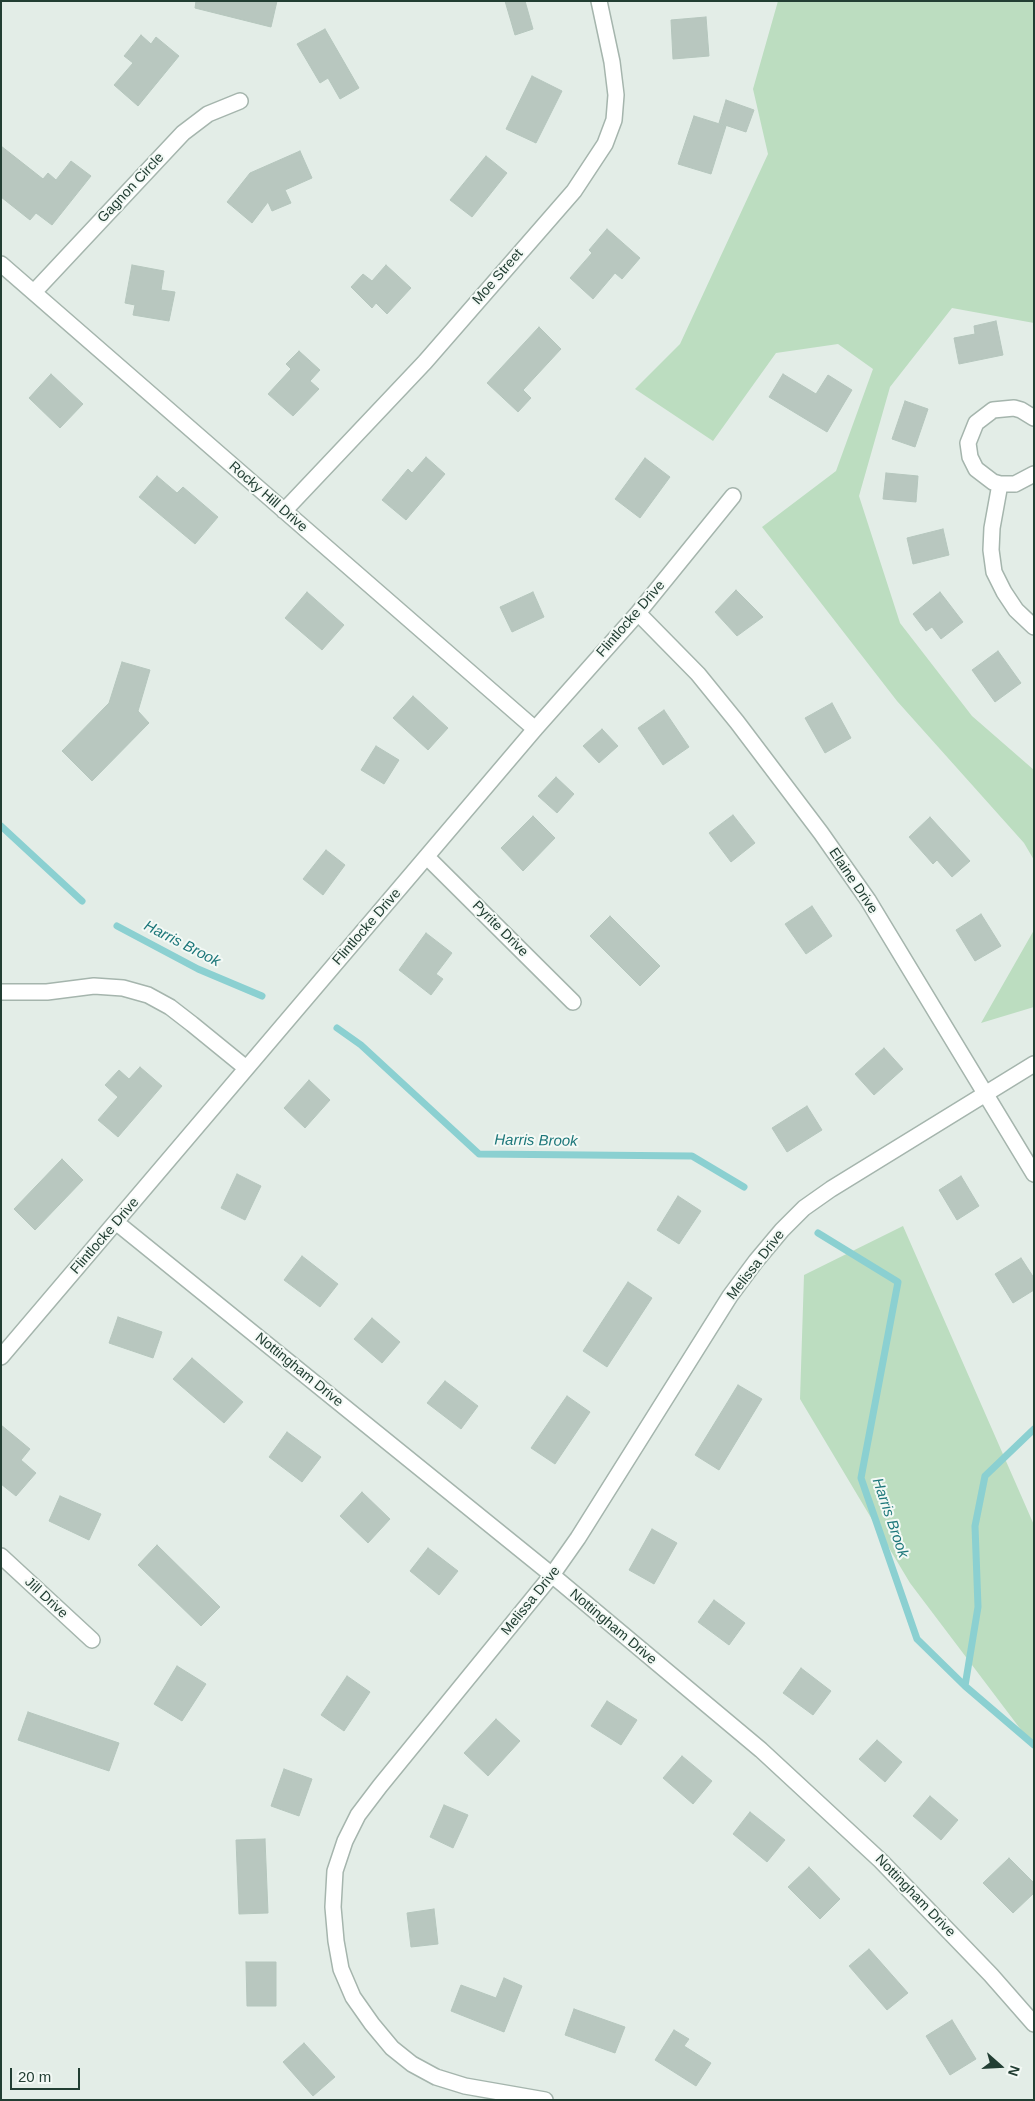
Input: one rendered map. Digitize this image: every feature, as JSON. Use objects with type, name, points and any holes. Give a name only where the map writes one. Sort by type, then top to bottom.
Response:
[{"type":"street","name":"Moe Street","points":[[284,511],[425,362],[574,191],[605,144],[614,120],[616,95],[612,62],[599,1]]},
{"type":"street","name":"Gagnon Circle","points":[[34,292],[182,133],[208,114],[240,101]]},
{"type":"street","name":"Rocky Hill Drive","points":[[1,264],[535,729]]},
{"type":"street","points":[[1034,418],[1021,410],[1000,408],[986,413],[972,429],[968,443],[972,463],[986,479],[1000,484],[1022,482],[1034,474]]},
{"type":"street","points":[[1000,484],[992,528],[991,550],[994,572],[1016,610],[1034,627]]},
{"type":"street","name":"Flintlocke Drive","points":[[1,1357],[535,729],[638,613],[733,496]]},
{"type":"street","name":"Elaine Drive","points":[[638,613],[698,674],[731,715],[868,900],[1034,1174]]},
{"type":"street","name":"Pyrite Drive","points":[[427,857],[573,1002]]},
{"type":"street","points":[[1,992],[47,992],[94,986],[124,988],[148,995],[185,1018],[246,1068]]},
{"type":"street","name":"Melissa Drive","points":[[545,2100],[465,2086],[436,2077],[412,2064],[392,2048],[372,2024],[352,1996],[341,1969],[336,1941],[333,1907],[335,1871],[345,1841],[358,1815],[552,1575],[583,1530],[730,1296],[782,1230],[804,1208],[830,1189],[1034,1064]]},
{"type":"street","name":"Nottingham Drive","points":[[117,1222],[552,1575],[761,1750],[814,1797],[934,1915],[1034,2024]]},
{"type":"street","name":"Jill Drive","points":[[1,1556],[92,1640]]},
{"type":"green space","points":[[778,1],[1034,1],[1034,323],[952,308],[890,387],[859,496],[900,623],[972,716],[1034,770],[1034,860],[1024,843],[897,701],[762,527],[836,471],[873,369],[838,344],[776,353],[713,441],[635,389],[680,344],[768,154],[753,89]]},
{"type":"green space","points":[[1034,930],[1034,1007],[981,1023]]},
{"type":"green space","points":[[903,1226],[1034,1525],[1034,1747],[910,1583],[800,1399],[804,1275]]},
{"type":"building","points":[[196,1],[277,1],[271,27],[195,8]]},
{"type":"building","points":[[505,1],[525,1],[533,29],[515,35]]},
{"type":"building","points":[[706,17],[709,56],[673,59],[671,20]]},
{"type":"building","points":[[325,29],[359,88],[340,99],[328,78],[320,83],[297,44]]},
{"type":"building","points":[[141,35],[151,44],[156,37],[179,56],[138,106],[114,85],[133,63],[124,56]]},
{"type":"building","points":[[532,76],[562,91],[536,143],[506,129]]},
{"type":"building","points":[[726,100],[754,110],[746,132],[719,123]]},
{"type":"building","points":[[694,116],[726,126],[711,174],[678,164]]},
{"type":"building","points":[[1,146],[43,179],[48,173],[56,180],[71,161],[91,176],[52,225],[36,213],[30,220],[1,197]]},
{"type":"building","points":[[300,151],[312,178],[285,190],[291,203],[272,211],[268,202],[252,223],[227,202],[250,173]]},
{"type":"building","points":[[486,156],[507,173],[472,217],[450,200]]},
{"type":"building","points":[[607,229],[640,258],[622,279],[615,273],[593,299],[570,278],[592,253],[589,250]]},
{"type":"building","points":[[132,265],[164,271],[161,290],[175,292],[169,321],[133,315],[135,305],[125,303]]},
{"type":"building","points":[[386,265],[411,288],[387,314],[376,303],[372,308],[351,287],[363,274],[372,281]]},
{"type":"building","points":[[996,321],[1003,355],[959,364],[954,338],[975,334],[974,326]]},
{"type":"building","points":[[539,327],[561,349],[523,390],[531,398],[518,412],[487,383]]},
{"type":"building","points":[[299,351],[320,370],[310,381],[319,389],[293,416],[268,394],[291,369],[286,364]]},
{"type":"building","points":[[51,374],[83,404],[60,428],[29,398]]},
{"type":"building","points":[[783,374],[816,394],[828,375],[852,390],[827,432],[769,397]]},
{"type":"building","points":[[905,401],[928,409],[915,447],[892,439]]},
{"type":"building","points":[[426,457],[445,474],[406,520],[382,500],[408,469],[412,473]]},
{"type":"building","points":[[645,458],[670,477],[640,518],[615,499]]},
{"type":"building","points":[[886,473],[918,476],[916,502],[883,499]]},
{"type":"building","points":[[157,476],[177,493],[183,487],[218,517],[195,544],[139,497]]},
{"type":"building","points":[[943,529],[949,555],[913,564],[907,538]]},
{"type":"building","points":[[736,590],[763,617],[737,636],[715,612]]},
{"type":"building","points":[[307,592],[344,625],[322,650],[285,618]]},
{"type":"building","points":[[533,592],[544,617],[512,632],[500,607]]},
{"type":"building","points":[[940,592],[963,622],[941,639],[932,627],[926,631],[913,614]]},
{"type":"building","points":[[998,651],[1021,683],[995,702],[972,670]]},
{"type":"building","points":[[122,662],[150,670],[138,711],[149,723],[92,781],[62,751],[109,703]]},
{"type":"building","points":[[413,696],[448,728],[428,750],[393,718]]},
{"type":"building","points":[[832,703],[851,738],[825,753],[805,718]]},
{"type":"building","points":[[664,710],[689,747],[663,765],[638,728]]},
{"type":"building","points":[[602,729],[618,746],[599,763],[583,746]]},
{"type":"building","points":[[376,746],[399,760],[384,784],[361,770]]},
{"type":"building","points":[[556,777],[574,794],[557,813],[538,796]]},
{"type":"building","points":[[733,815],[755,843],[731,862],[709,833]]},
{"type":"building","points":[[533,816],[555,838],[523,871],[501,848]]},
{"type":"building","points":[[930,817],[970,861],[952,877],[937,860],[933,864],[909,837]]},
{"type":"building","points":[[326,850],[345,865],[323,895],[303,879]]},
{"type":"building","points":[[812,906],[832,936],[806,954],[785,924]]},
{"type":"building","points":[[981,914],[1001,946],[975,961],[956,930]]},
{"type":"building","points":[[610,916],[660,966],[640,986],[590,936]]},
{"type":"building","points":[[426,933],[452,953],[436,974],[443,979],[431,995],[399,970]]},
{"type":"building","points":[[884,1048],[903,1069],[874,1095],[855,1074]]},
{"type":"building","points":[[140,1067],[162,1086],[118,1137],[98,1120],[118,1097],[105,1085],[119,1070],[129,1079]]},
{"type":"building","points":[[309,1080],[330,1100],[305,1128],[284,1108]]},
{"type":"building","points":[[807,1106],[822,1130],[787,1152],[772,1128]]},
{"type":"building","points":[[62,1159],[83,1180],[35,1230],[14,1209]]},
{"type":"building","points":[[237,1174],[261,1186],[245,1220],[221,1208]]},
{"type":"building","points":[[961,1176],[979,1206],[957,1220],[939,1190]]},
{"type":"building","points":[[678,1196],[701,1211],[679,1244],[657,1230]]},
{"type":"building","points":[[302,1256],[338,1284],[320,1307],[284,1280]]},
{"type":"building","points":[[1021,1258],[1034,1278],[1034,1290],[1013,1303],[995,1274]]},
{"type":"building","points":[[628,1282],[652,1298],[607,1367],[583,1351]]},
{"type":"building","points":[[118,1317],[162,1332],[153,1358],[109,1343]]},
{"type":"building","points":[[372,1318],[400,1342],[382,1363],[354,1339]]},
{"type":"building","points":[[192,1358],[243,1402],[224,1423],[173,1379]]},
{"type":"building","points":[[445,1381],[478,1406],[461,1429],[427,1403]]},
{"type":"building","points":[[738,1385],[762,1399],[719,1470],[695,1455]]},
{"type":"building","points":[[567,1396],[590,1412],[555,1464],[531,1448]]},
{"type":"building","points":[[1,1425],[30,1449],[21,1460],[36,1473],[16,1496],[1,1484]]},
{"type":"building","points":[[287,1432],[321,1457],[302,1482],[269,1457]]},
{"type":"building","points":[[362,1492],[390,1519],[368,1543],[340,1516]]},
{"type":"building","points":[[60,1496],[101,1514],[89,1540],[49,1521]]},
{"type":"building","points":[[652,1529],[677,1543],[654,1584],[629,1570]]},
{"type":"building","points":[[157,1545],[220,1607],[201,1626],[138,1565]]},
{"type":"building","points":[[428,1548],[458,1571],[439,1595],[410,1571]]},
{"type":"building","points":[[714,1600],[745,1623],[729,1645],[698,1622]]},
{"type":"building","points":[[177,1666],[206,1684],[182,1721],[154,1704]]},
{"type":"building","points":[[801,1668],[831,1691],[813,1715],[783,1693]]},
{"type":"building","points":[[347,1676],[370,1692],[344,1731],[321,1715]]},
{"type":"building","points":[[607,1701],[637,1720],[621,1745],[591,1726]]},
{"type":"building","points":[[28,1712],[119,1743],[109,1771],[18,1740]]},
{"type":"building","points":[[496,1719],[520,1741],[488,1776],[464,1753]]},
{"type":"building","points":[[877,1740],[902,1762],[885,1782],[859,1759]]},
{"type":"building","points":[[682,1756],[712,1781],[693,1804],[663,1778]]},
{"type":"building","points":[[284,1769],[312,1779],[299,1816],[271,1806]]},
{"type":"building","points":[[930,1796],[958,1820],[941,1840],[913,1816]]},
{"type":"building","points":[[444,1805],[468,1815],[453,1848],[430,1837]]},
{"type":"building","points":[[750,1812],[785,1840],[767,1862],[733,1834]]},
{"type":"building","points":[[265,1839],[268,1913],[239,1914],[236,1840]]},
{"type":"building","points":[[1009,1858],[1034,1883],[1034,1893],[1013,1913],[983,1883]]},
{"type":"building","points":[[809,1867],[840,1899],[820,1919],[788,1887]]},
{"type":"building","points":[[434,1909],[438,1944],[411,1947],[407,1913]]},
{"type":"building","points":[[869,1949],[908,1993],[887,2010],[849,1966]]},
{"type":"building","points":[[246,1962],[276,1962],[276,2006],[247,2006]]},
{"type":"building","points":[[504,1978],[522,1986],[504,2032],[451,2011],[461,1985],[496,1998]]},
{"type":"building","points":[[574,2009],[625,2027],[615,2053],[565,2035]]},
{"type":"building","points":[[952,2020],[976,2059],[950,2075],[926,2036]]},
{"type":"building","points":[[674,2030],[689,2039],[684,2046],[711,2063],[696,2086],[655,2060]]},
{"type":"building","points":[[304,2043],[335,2077],[313,2096],[283,2062]]},
{"type":"waterway","name":"Harris Brook","points":[[1,826],[82,901]]},
{"type":"waterway","name":"Harris Brook","points":[[117,926],[198,969],[262,996]]},
{"type":"waterway","name":"Harris Brook","points":[[337,1028],[361,1045],[479,1154],[692,1156],[744,1187]]},
{"type":"waterway","name":"Harris Brook","points":[[818,1233],[898,1282],[861,1478],[917,1639],[965,1686],[1034,1745]]},
{"type":"waterway","points":[[965,1686],[978,1607],[975,1526],[985,1476],[1034,1429]]}]
